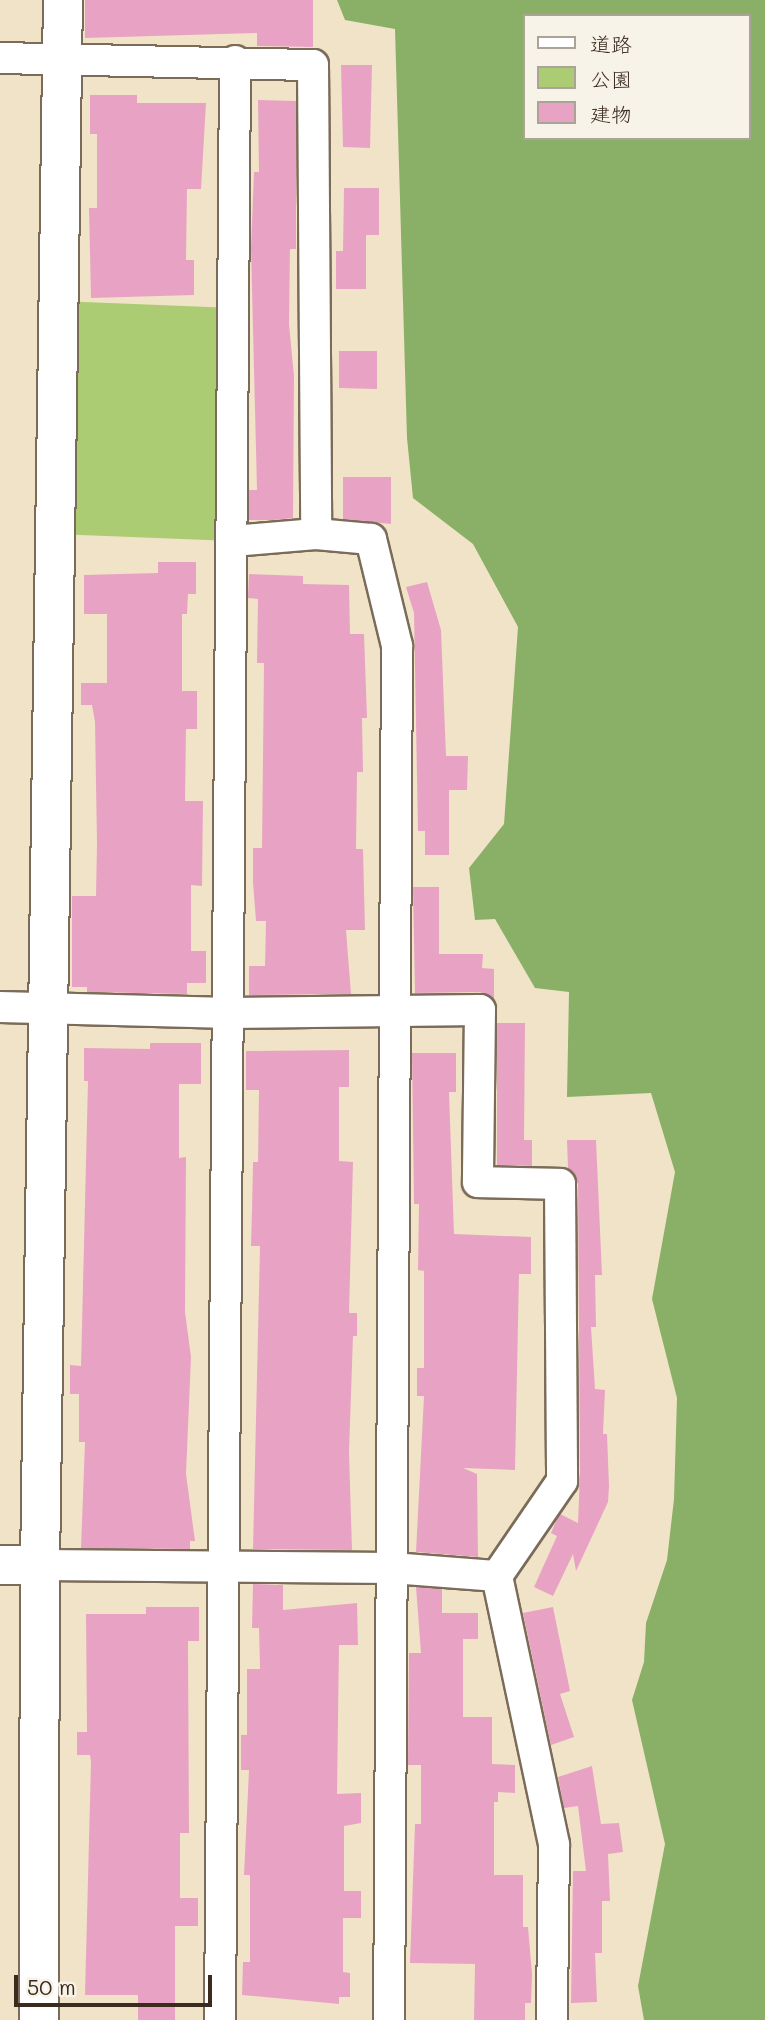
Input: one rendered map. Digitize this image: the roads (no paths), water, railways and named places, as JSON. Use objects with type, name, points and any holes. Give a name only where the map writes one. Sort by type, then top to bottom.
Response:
[{"type":"street","points":[[38,2020],[40,1565],[63,0]]},
{"type":"street","points":[[0,58],[235,61],[313,65],[316,534]]},
{"type":"street","points":[[220,2020],[230,1013],[235,61]]},
{"type":"street","points":[[233,541],[316,534],[371,540],[397,646],[389,2020]]},
{"type":"street","points":[[0,1007],[230,1013],[480,1010],[478,1182],[560,1184],[562,1481],[497,1576],[554,1845],[552,2020]]},
{"type":"street","points":[[0,1565],[391,1568],[497,1576]]}]
